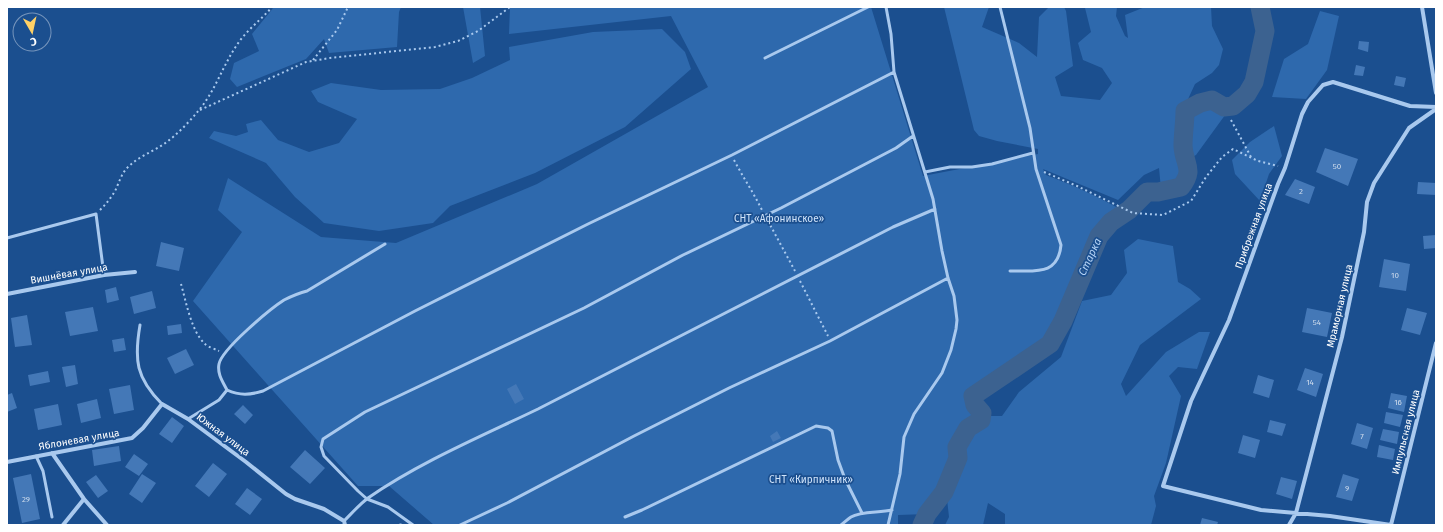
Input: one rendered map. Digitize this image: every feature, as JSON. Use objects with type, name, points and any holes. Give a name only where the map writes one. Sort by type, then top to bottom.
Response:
[{"type":"street","points":[[1422,7],[1436,93]]},
{"type":"street","name":"Прибрежная улица","points":[[1296,513],[1261,510],[1162,486],[1191,401],[1229,320],[1285,168],[1302,114],[1308,102],[1323,85],[1333,82],[1410,106],[1436,108]]},
{"type":"street","name":"Мраморная улица","points":[[1289,525],[1296,513],[1342,337],[1364,232],[1367,202],[1374,183],[1410,128],[1436,108]]},
{"type":"street","name":"Вишнёвая улица","points":[[7,294],[104,275],[135,272]]},
{"type":"street","name":"Импульсная улица","points":[[1391,525],[1436,343]]},
{"type":"street","name":"Южная улица","points":[[162,404],[188,419],[286,494],[295,499],[324,509],[344,523]]},
{"type":"street","name":"Яблоневая улица","points":[[7,462],[132,438],[144,428],[162,404]]},
{"type":"street","points":[[52,453],[84,499],[108,525]]},
{"type":"street","points":[[63,525],[84,499]]},
{"type":"street","points":[[1296,513],[1330,516],[1391,525]]},
{"type":"lane","points":[[765,58],[868,7]]},
{"type":"lane","points":[[886,7],[891,34],[894,72],[935,209],[942,251],[954,296],[957,320],[951,350],[942,373],[914,414],[904,437],[900,474],[888,525]]},
{"type":"lane","points":[[1000,7],[1030,128],[1036,169],[1059,239],[1060,252],[1058,258],[1052,266],[1046,270],[1010,271]]},
{"type":"lane","points":[[385,244],[307,291],[297,293],[283,301],[249,329],[225,354],[219,364],[220,377],[227,390],[236,394],[246,395],[263,391],[443,297],[588,224],[732,155],[894,72]]},
{"type":"lane","points":[[413,525],[388,507],[367,499],[324,456],[321,447],[323,439],[365,412],[584,308],[682,255],[765,215],[883,154],[913,136]]},
{"type":"lane","points":[[925,172],[950,167],[972,167],[992,164],[1033,152]]},
{"type":"lane","points":[[344,523],[367,499],[412,471],[545,405],[893,227],[935,209]]},
{"type":"lane","points":[[7,238],[96,214],[104,275]]},
{"type":"lane","points":[[460,525],[507,503],[668,419],[830,341],[948,278]]},
{"type":"lane","name":"Южная улица","points":[[140,325],[136,344],[138,368],[150,393],[162,404]]},
{"type":"lane","points":[[188,419],[219,400],[227,390]]},
{"type":"lane","points":[[625,517],[816,426],[828,428],[832,431],[838,460],[845,479],[862,513]]},
{"type":"lane","points":[[36,456],[43,471],[52,517]]},
{"type":"lane","points":[[841,525],[852,516],[862,513],[892,510]]},
{"type":"path","points":[[96,214],[107,202],[127,168],[135,161],[165,143],[200,110],[212,93],[239,41],[272,7]]},
{"type":"path","points":[[313,60],[337,30],[348,7]]},
{"type":"path","points":[[200,110],[298,65],[313,60],[435,47],[458,41],[478,31],[510,7]]},
{"type":"path","points":[[1231,120],[1251,158]]},
{"type":"path","points":[[1036,169],[1077,186],[1133,213],[1163,215],[1190,201],[1222,157],[1234,149],[1258,161],[1285,168]]},
{"type":"path","points":[[732,155],[745,182],[750,186],[798,276],[830,341]]},
{"type":"path","points":[[181,284],[188,312],[199,336],[205,344],[225,354]]},
{"type":"green space","points":[[274,7],[401,7],[399,12],[397,47],[329,53],[324,39],[306,59],[237,87],[230,79],[234,63],[259,51],[252,34]]},
{"type":"green space","points":[[463,7],[480,7],[485,56],[473,63]]},
{"type":"green space","name":"СНТ «Афонинское»","points":[[510,7],[871,7],[923,176],[1038,154],[1038,149],[979,136],[974,130],[944,7],[989,7],[982,27],[1019,43],[1037,57],[1039,17],[1049,7],[1064,7],[1066,11],[1073,66],[1055,77],[1061,96],[1100,100],[1112,83],[1102,68],[1083,60],[1078,43],[1091,32],[1085,8],[1087,7],[1117,7],[1116,16],[1125,36],[1128,38],[1125,15],[1145,7],[1211,7],[1212,26],[1223,49],[1219,65],[1212,73],[1195,84],[1183,110],[1179,151],[1186,169],[1185,178],[1180,185],[1161,189],[1159,168],[1144,175],[1118,200],[1043,169],[1046,175],[1085,191],[1123,211],[1108,221],[1096,232],[1082,265],[1084,270],[1063,321],[1050,344],[973,396],[975,405],[982,413],[981,420],[968,428],[957,447],[958,458],[944,492],[927,514],[898,515],[898,525],[434,525],[389,486],[358,486],[193,301],[242,232],[218,210],[228,178],[321,237],[396,243],[537,184],[708,87],[671,16],[509,34]]},
{"type":"green space","points":[[1320,11],[1339,16],[1327,70],[1306,99],[1272,97],[1284,59],[1308,44]]},
{"type":"green space","points":[[662,29],[685,52],[691,69],[625,127],[535,173],[450,206],[433,223],[379,231],[324,223],[295,197],[266,163],[209,138],[214,131],[236,136],[248,132],[246,124],[261,120],[278,140],[309,152],[339,143],[357,119],[318,102],[311,91],[331,83],[381,90],[440,89],[472,78],[510,60],[509,47],[593,32]]},
{"type":"green space","points":[[1212,101],[1228,111],[1196,155],[1190,158],[1184,146],[1186,112]]},
{"type":"green space","points":[[1274,126],[1282,156],[1269,174],[1260,201],[1235,174],[1232,160],[1250,142]]},
{"type":"green space","points":[[1138,239],[1173,246],[1178,282],[1190,289],[1201,299],[1140,345],[1121,384],[1126,396],[1166,352],[1199,332],[1210,332],[1197,369],[1178,367],[1169,376],[1181,396],[1166,463],[1154,496],[1156,506],[1151,525],[1005,525],[1005,514],[988,503],[983,525],[945,525],[949,517],[947,499],[964,459],[961,450],[973,433],[991,416],[1002,416],[1019,392],[1061,357],[1082,301],[1111,295],[1127,273],[1124,250]]},
{"type":"building","points":[[1359,41],[1369,42],[1368,52],[1358,49]]},
{"type":"building","points":[[1356,65],[1365,67],[1363,76],[1354,75]]},
{"type":"building","points":[[1396,76],[1406,78],[1404,87],[1394,85]]},
{"type":"building","points":[[1325,148],[1358,159],[1348,186],[1316,172]]},
{"type":"building","points":[[1295,179],[1315,187],[1309,204],[1285,195]]},
{"type":"building","points":[[1418,182],[1436,183],[1436,195],[1417,194]]},
{"type":"building","points":[[1436,235],[1436,248],[1424,249],[1423,236]]},
{"type":"building","points":[[161,242],[184,248],[179,271],[156,266]]},
{"type":"building","points":[[1384,259],[1410,264],[1406,291],[1379,287]]},
{"type":"building","points":[[116,287],[119,300],[107,303],[105,290]]},
{"type":"building","points":[[152,291],[156,308],[134,314],[130,297]]},
{"type":"building","points":[[93,307],[98,331],[70,336],[65,312]]},
{"type":"building","points":[[1307,308],[1332,313],[1327,337],[1302,332]]},
{"type":"building","points":[[1407,308],[1427,313],[1420,335],[1401,330]]},
{"type":"building","points":[[27,315],[32,345],[15,347],[11,318]]},
{"type":"building","points":[[181,324],[182,333],[168,335],[167,326]]},
{"type":"building","points":[[124,338],[126,350],[114,352],[112,340]]},
{"type":"building","points":[[186,349],[194,365],[175,374],[167,358]]},
{"type":"building","points":[[75,365],[78,384],[66,387],[62,367]]},
{"type":"building","points":[[1305,368],[1323,374],[1316,397],[1297,390]]},
{"type":"building","points":[[48,371],[50,382],[30,386],[28,375]]},
{"type":"building","points":[[1258,375],[1274,380],[1269,398],[1253,393]]},
{"type":"building","points":[[516,384],[524,399],[515,404],[507,389]]},
{"type":"building","points":[[130,385],[134,410],[114,414],[109,389]]},
{"type":"building","points":[[12,393],[17,408],[7,412],[7,395]]},
{"type":"building","points":[[1391,393],[1407,396],[1404,412],[1388,408]]},
{"type":"building","points":[[97,399],[101,418],[81,423],[77,404]]},
{"type":"building","points":[[58,404],[62,425],[38,430],[34,409]]},
{"type":"building","points":[[243,405],[253,415],[245,424],[234,414]]},
{"type":"building","points":[[1386,412],[1403,415],[1400,427],[1384,423]]},
{"type":"building","points":[[172,417],[184,426],[172,443],[159,434]]},
{"type":"building","points":[[1270,420],[1286,424],[1282,436],[1267,432]]},
{"type":"building","points":[[1357,423],[1373,428],[1367,449],[1351,444]]},
{"type":"building","points":[[1383,429],[1399,432],[1397,444],[1380,440]]},
{"type":"building","points":[[777,431],[781,438],[773,442],[770,436]]},
{"type":"building","points":[[1243,435],[1260,440],[1255,458],[1238,453]]},
{"type":"building","points":[[1379,445],[1395,449],[1393,460],[1377,457]]},
{"type":"building","points":[[119,446],[121,461],[94,466],[92,450]]},
{"type":"building","points":[[305,450],[325,468],[310,484],[290,467]]},
{"type":"building","points":[[134,454],[148,464],[139,476],[125,467]]},
{"type":"building","points":[[213,463],[227,474],[209,497],[195,486]]},
{"type":"building","points":[[31,474],[40,519],[22,523],[13,478]]},
{"type":"building","points":[[142,474],[156,483],[142,503],[129,494]]},
{"type":"building","points":[[1343,474],[1359,479],[1352,501],[1336,497]]},
{"type":"building","points":[[96,475],[108,491],[98,498],[86,482]]},
{"type":"building","points":[[1281,477],[1297,481],[1292,499],[1276,494]]},
{"type":"building","points":[[247,488],[262,499],[250,515],[235,504]]},
{"type":"building","points":[[1202,518],[1218,522],[1217,525],[1200,525]]},
{"type":"waterway","name":"Старка","points":[[922,525],[927,514],[944,492],[958,458],[957,447],[968,428],[981,420],[982,413],[975,405],[973,396],[1050,344],[1063,321],[1099,236],[1111,222],[1129,210],[1147,192],[1158,192],[1181,187],[1185,181],[1188,171],[1183,146],[1185,111],[1200,103],[1212,100],[1224,107],[1233,106],[1247,94],[1254,82],[1265,31],[1260,7]]},
{"type":"park label","name":"СНТ «Кирпичник»","points":[[811,480]]}]
